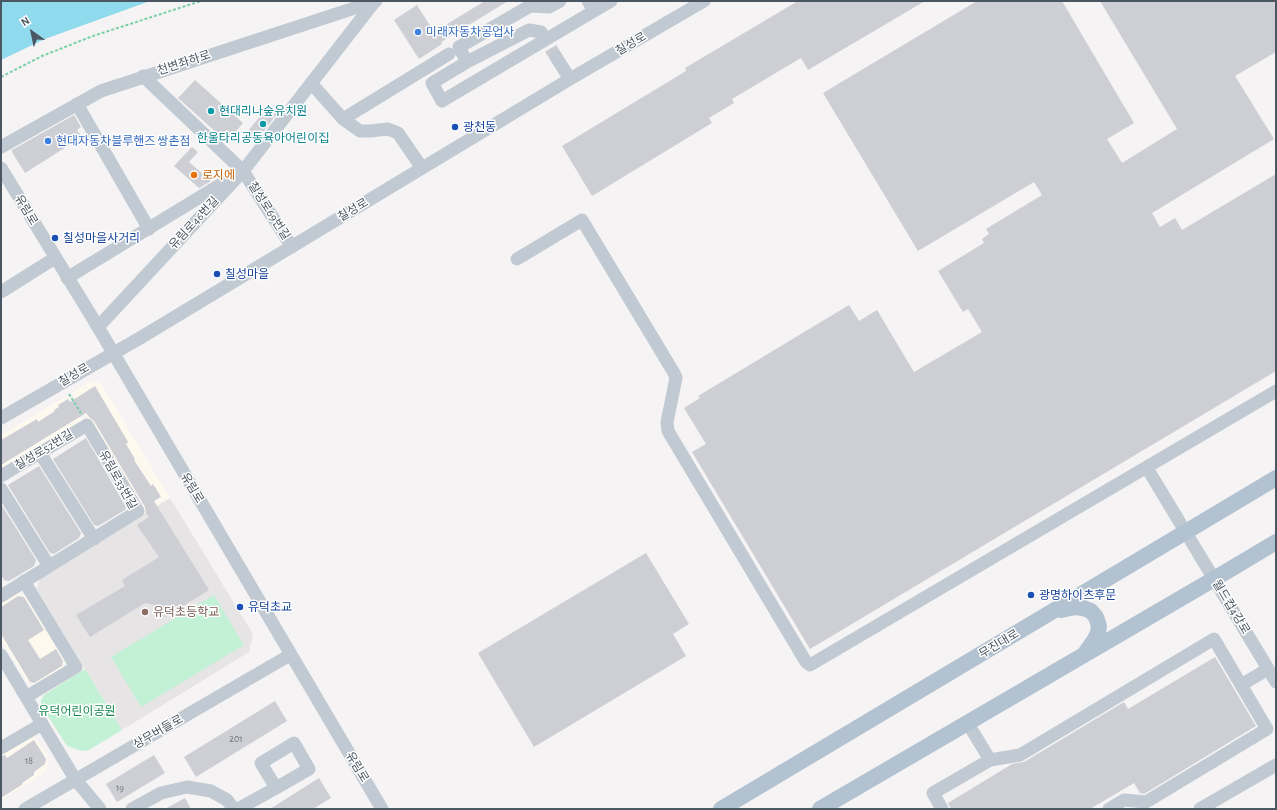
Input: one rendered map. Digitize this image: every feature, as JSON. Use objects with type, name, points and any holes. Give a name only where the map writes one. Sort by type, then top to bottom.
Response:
[{"type":"main road","name":"무진대로","points":[[720,809],[1276,478]]},
{"type":"main road","points":[[820,809],[1276,542]]},
{"type":"main road","points":[[1053,612],[1075,607],[1084,608],[1091,611],[1096,617],[1099,626],[1098,634],[1082,656]]},
{"type":"street","name":"천변좌하로","points":[[1,147],[101,91],[376,1]]},
{"type":"street","name":"유림로46번길","points":[[98,327],[243,170],[376,1]]},
{"type":"street","points":[[467,62],[459,47],[529,3],[549,7],[560,1]]},
{"type":"street","points":[[541,32],[529,30],[467,62],[432,84],[442,101],[591,6],[611,1]]},
{"type":"street","name":"칠성로","points":[[1,418],[113,354],[702,1]]},
{"type":"street","points":[[343,119],[449,54]]},
{"type":"street","points":[[556,57],[570,79]]},
{"type":"street","name":"칠성로69번길","points":[[143,76],[243,170],[292,246]]},
{"type":"street","points":[[311,83],[343,119],[360,131],[388,129],[398,133],[422,168]]},
{"type":"street","points":[[78,104],[149,229]]},
{"type":"street","name":"유림로","points":[[1,168],[98,327],[382,809]]},
{"type":"street","points":[[67,278],[243,170]]},
{"type":"street","points":[[517,258],[582,220],[674,373],[676,378],[667,422],[668,431],[806,662],[810,665],[1276,391]]},
{"type":"street","points":[[1,292],[55,258]]},
{"type":"street","name":"칠성로52번길","points":[[1,476],[87,425]]},
{"type":"street","name":"유림로33번길","points":[[2,592],[24,581],[138,511],[87,425]]},
{"type":"street","points":[[40,453],[94,538]]},
{"type":"street","name":"월드컵4강로","points":[[1147,468],[1276,682]]},
{"type":"street","points":[[1,489],[49,566]]},
{"type":"street","points":[[24,581],[76,667],[26,697]]},
{"type":"street","points":[[942,809],[933,794],[990,760],[1020,755],[1214,640],[1267,729],[1146,802],[1124,800],[1109,809]]},
{"type":"street","points":[[1,655],[75,780],[100,809]]},
{"type":"street","name":"상무버들로","points":[[25,809],[290,655]]},
{"type":"street","points":[[1241,685],[1268,669]]},
{"type":"street","points":[[967,722],[990,760]]},
{"type":"street","points":[[1,748],[42,724]]},
{"type":"street","points":[[1200,809],[1276,765]]},
{"type":"street","points":[[132,809],[161,793],[187,786],[211,791],[227,800],[234,809]]},
{"type":"street","points":[[238,809],[276,788]]},
{"type":"path","points":[[1,77],[42,56],[93,36],[201,1]]},
{"type":"path","points":[[69,394],[87,425]]},
{"type":"shaded area","points":[[92,381],[101,383],[170,498],[145,513],[72,393]]},
{"type":"shaded area","points":[[67,396],[82,421],[1,471],[1,435]]},
{"type":"shaded area","name":"유덕초등학교","points":[[170,498],[253,634],[249,652],[122,730],[37,589],[40,577]]},
{"type":"shaded area","points":[[17,594],[27,596],[66,659],[63,668],[36,685],[28,683],[1,638],[1,604]]},
{"type":"shaded area","points":[[31,738],[36,739],[47,755],[48,761],[46,772],[1,800],[1,755]]},
{"type":"green space","points":[[214,595],[244,645],[141,707],[111,657]]},
{"type":"green space","name":"유덕어린이공원","points":[[85,669],[122,730],[89,750],[82,751],[67,746],[41,705],[41,700],[44,695]]},
{"type":"water","points":[[1,1],[150,1],[45,39],[1,60]]},
{"type":"building","name":"미래자동차공업사","points":[[485,1],[508,1],[441,42],[442,44],[419,59],[394,20],[417,5],[434,32]]},
{"type":"building","points":[[798,1],[925,1],[808,70],[801,58],[732,99],[734,103],[709,118],[712,123],[592,196],[562,146],[686,71],[685,68]]},
{"type":"building","points":[[977,1],[1062,1],[1134,123],[1107,139],[1122,163],[1177,129],[1100,1],[1276,1],[1276,52],[1235,76],[1274,139],[1152,213],[1160,227],[1175,218],[1182,230],[1276,174],[1276,371],[810,649],[692,452],[706,444],[684,408],[700,398],[698,396],[849,305],[859,321],[877,310],[914,372],[982,332],[968,309],[963,312],[938,271],[984,243],[982,239],[989,234],[986,229],[1042,195],[1034,182],[918,251],[823,93]]},
{"type":"building","name":"현대리나숲유치원","points":[[195,80],[243,123],[227,142],[178,98]]},
{"type":"building","name":"한울타리공동육아어린이집","points":[[268,107],[277,114],[256,141],[247,132]]},
{"type":"building","name":"현대자동차블루핸즈 쌍촌점","points":[[74,115],[81,127],[77,130],[82,137],[25,173],[12,150]]},
{"type":"building","name":"로지에","points":[[192,147],[198,152],[189,162],[211,181],[199,188],[174,166]]},
{"type":"building","points":[[95,386],[128,442],[126,444],[135,459],[134,460],[151,486],[153,484],[161,497],[154,501],[209,590],[165,617],[158,606],[145,603],[90,637],[76,615],[125,586],[122,580],[159,557],[137,525],[149,517],[146,513],[145,507],[94,421],[86,413],[1,465],[1,440],[37,419],[38,422],[55,411],[54,410],[59,407],[58,405],[68,399],[70,402]]},
{"type":"building","points":[[86,438],[126,507],[125,510],[98,526],[94,525],[53,459]]},
{"type":"building","points":[[39,466],[81,533],[79,538],[54,554],[50,553],[8,485]]},
{"type":"building","points":[[1,504],[36,560],[34,566],[9,581],[4,580],[1,574]]},
{"type":"building","points":[[646,553],[689,624],[673,634],[686,656],[534,747],[478,653]]},
{"type":"building","points":[[18,596],[24,597],[44,630],[28,640],[40,659],[56,649],[63,661],[62,666],[34,683],[30,682],[1,634],[1,607]]},
{"type":"building","points":[[1215,657],[1256,726],[1144,794],[1140,793],[1134,783],[1090,809],[951,809],[948,803],[1012,764],[1024,762],[1124,702],[1128,709]]},
{"type":"building","points":[[275,701],[287,721],[196,777],[184,757]]},
{"type":"building","points":[[34,740],[46,759],[45,764],[34,772],[34,775],[22,783],[23,784],[1,798],[1,756],[5,755],[7,758]]},
{"type":"building","points":[[154,755],[165,773],[117,802],[106,784]]},
{"type":"building","points":[[319,778],[331,798],[313,809],[270,809]]},
{"type":"building","points":[[185,798],[191,809],[165,809]]},
{"type":"tunnel","points":[[541,32],[556,57]]},
{"type":"place","name":"미래자동차공업사","points":[[418,32]]},
{"type":"place","name":"현대리나숲유치원","points":[[211,111]]},
{"type":"place","name":"한울타리공동육아어린이집","points":[[263,124]]},
{"type":"place","name":"광천동","points":[[455,127]]},
{"type":"place","name":"현대자동차블루핸즈 쌍촌점","points":[[48,141]]},
{"type":"place","name":"로지에","points":[[194,175]]},
{"type":"place","name":"칠성마을사거리","points":[[55,238]]},
{"type":"place","name":"칠성마을","points":[[217,274]]},
{"type":"place","name":"광명하이츠후문","points":[[1031,595]]},
{"type":"place","name":"유덕초교","points":[[240,607]]},
{"type":"place","name":"유덕초등학교","points":[[145,612]]}]
